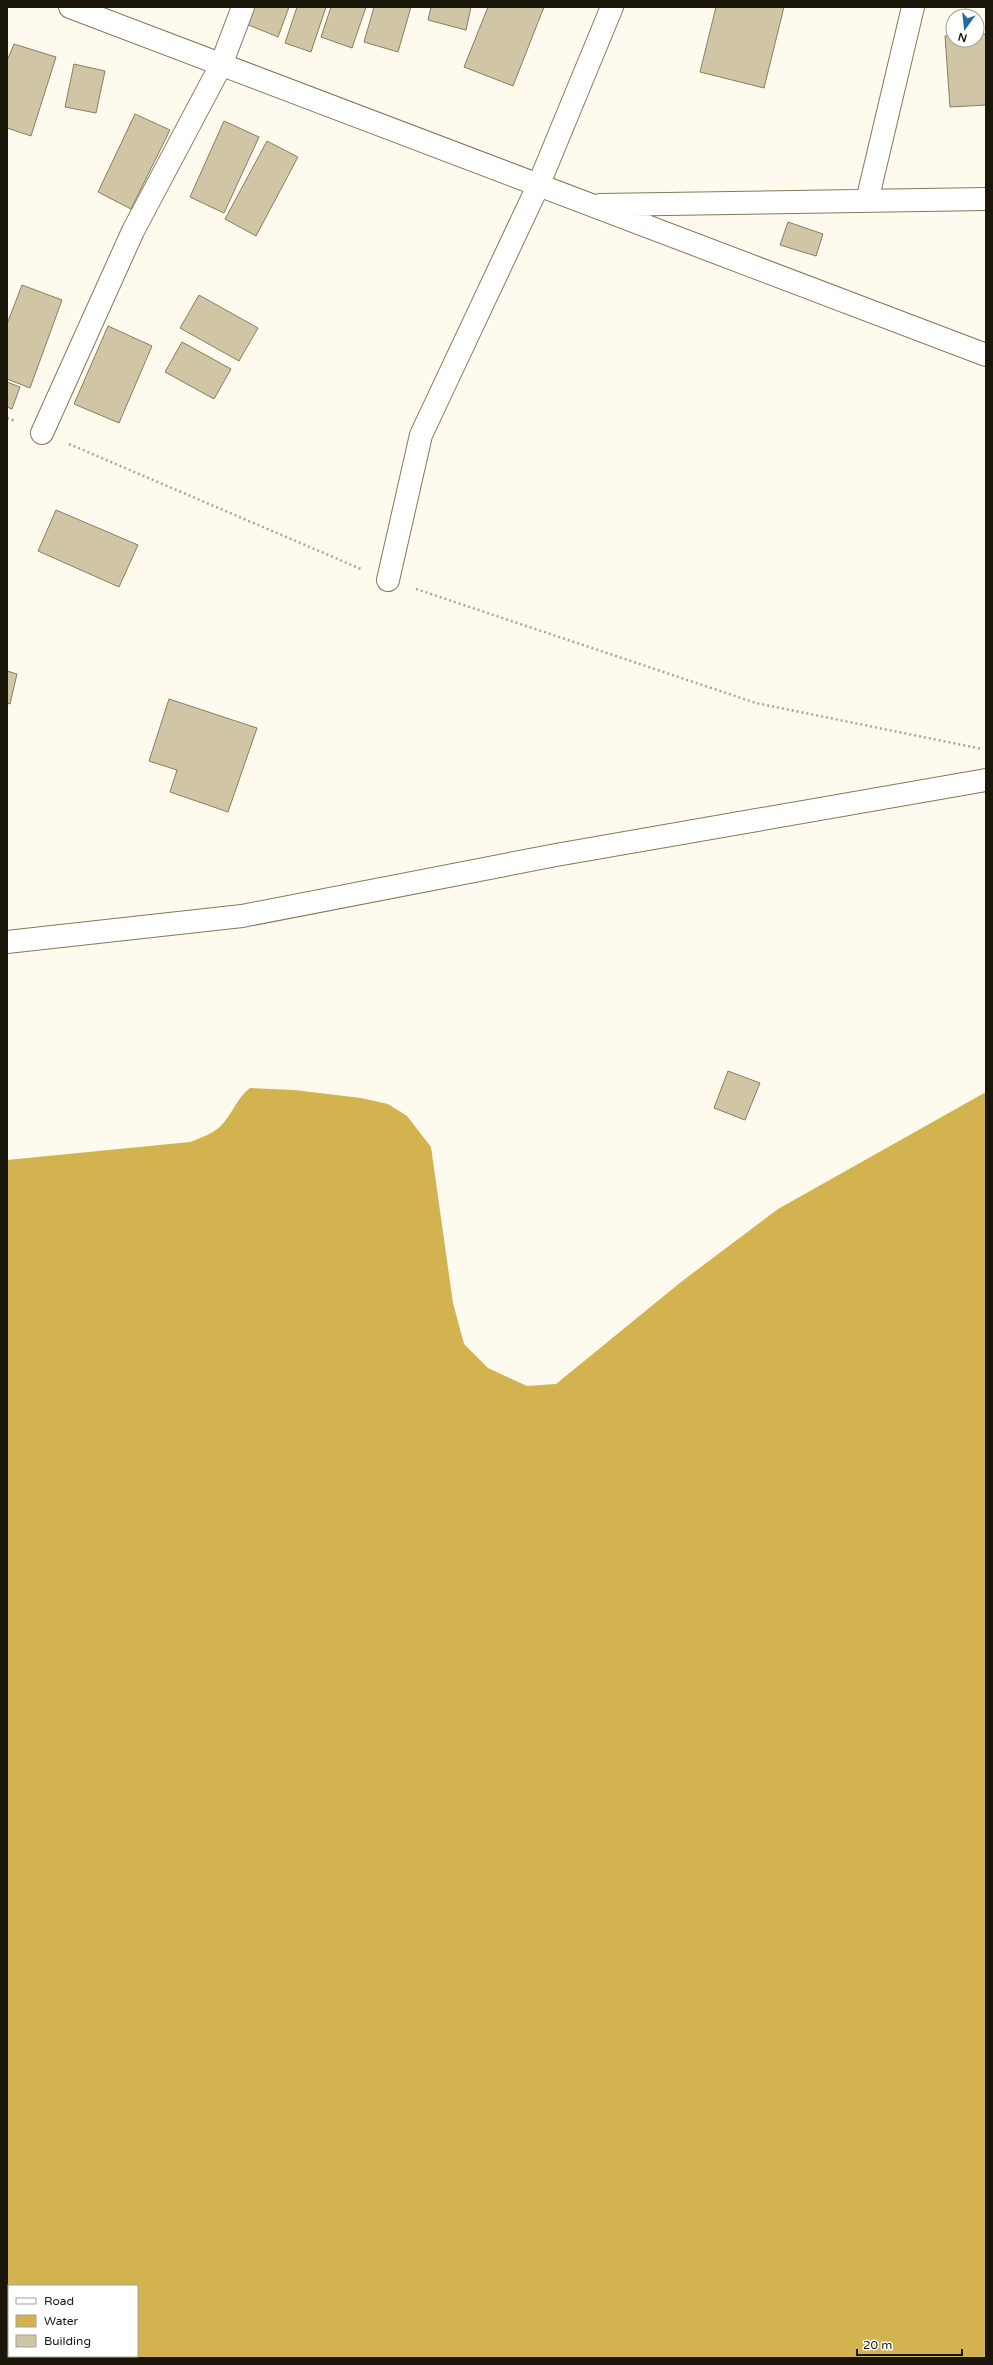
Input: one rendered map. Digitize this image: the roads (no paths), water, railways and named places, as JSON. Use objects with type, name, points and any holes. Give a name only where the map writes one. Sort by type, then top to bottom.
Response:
[{"type":"street","points":[[70,7],[986,355]]},
{"type":"street","points":[[42,433],[133,231],[221,65],[243,7]]},
{"type":"street","points":[[388,580],[421,435],[538,186],[612,7]]},
{"type":"street","points":[[867,201],[913,7]]},
{"type":"street","points":[[589,205],[986,199]]},
{"type":"street","points":[[7,942],[242,916],[556,856],[986,780]]},
{"type":"water","points":[[250,1088],[294,1090],[361,1098],[388,1104],[407,1116],[431,1147],[453,1303],[464,1344],[488,1368],[527,1386],[556,1384],[681,1282],[778,1209],[986,1092],[986,2358],[7,2358],[7,1160],[190,1142],[218,1129],[228,1117],[239,1099]]}]
